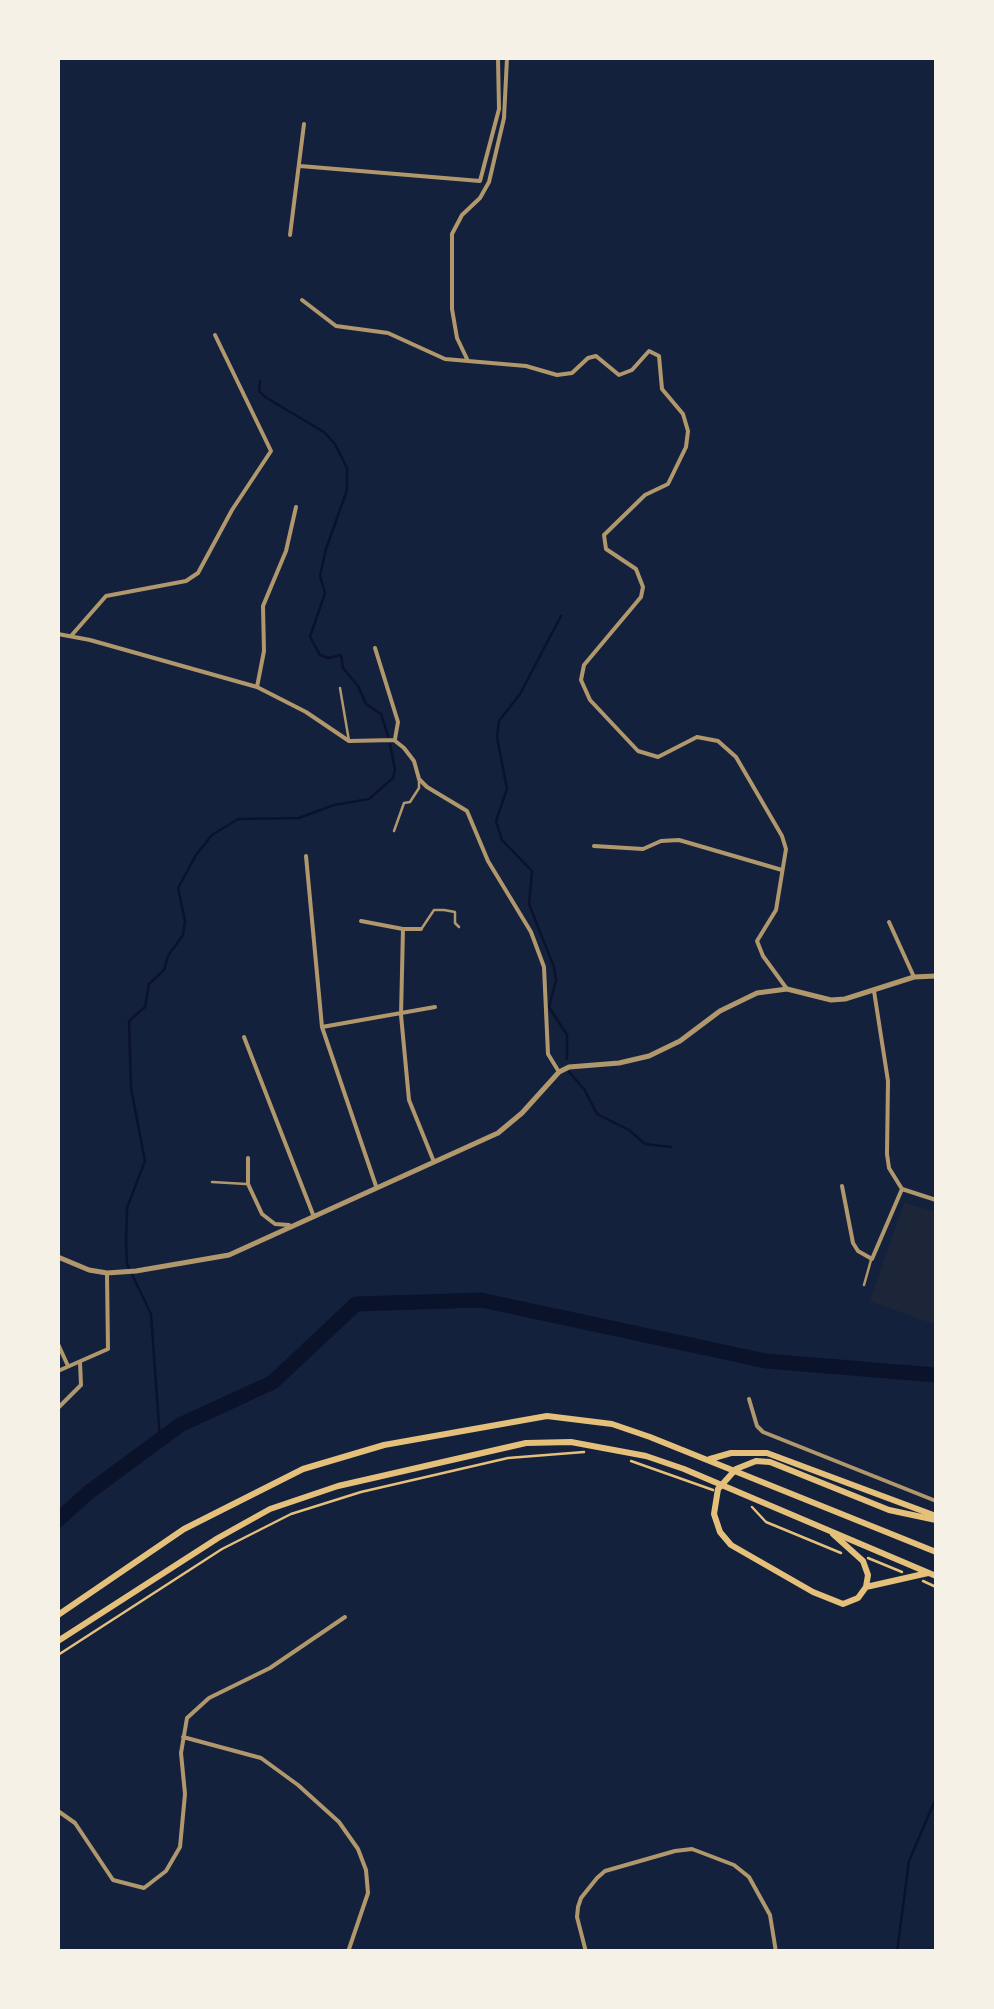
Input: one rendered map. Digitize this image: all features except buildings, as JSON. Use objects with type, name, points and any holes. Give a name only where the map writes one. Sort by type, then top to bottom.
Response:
[{"type":"main road","points":[[58,1614],[184,1530],[303,1469],[384,1445],[518,1420],[578,1417],[612,1424],[936,1552]]},
{"type":"main road","points":[[58,1641],[270,1509],[399,1470],[526,1443],[571,1442],[646,1456],[933,1574]]},
{"type":"main road","points":[[707,1460],[731,1452],[767,1453],[936,1518]]},
{"type":"main road","points":[[933,1574],[866,1587],[852,1602],[831,1601],[731,1545],[720,1532],[714,1514],[718,1490],[736,1468],[756,1461],[785,1467],[889,1510],[936,1518]]},
{"type":"main road","points":[[829,1530],[866,1567],[866,1587]]},
{"type":"street","points":[[480,181],[499,109],[498,58]]},
{"type":"street","points":[[468,361],[457,338],[452,309],[452,234],[489,182],[504,118],[507,58]]},
{"type":"street","points":[[290,236],[304,124]]},
{"type":"street","points":[[300,166],[489,182]]},
{"type":"street","points":[[302,300],[336,326],[388,333],[444,358],[526,366],[556,375],[572,373],[596,356],[614,372],[624,375],[648,350],[659,356],[662,389],[683,414],[688,431],[686,447],[668,484],[645,495],[604,535],[606,549],[636,568],[643,587],[641,597],[584,665],[581,680],[590,700],[638,751],[658,757],[698,736],[718,742],[736,757],[786,849],[776,910],[756,940],[787,990]]},
{"type":"street","points":[[71,636],[106,596],[186,581],[198,573],[232,510],[272,450],[215,335]]},
{"type":"street","points":[[257,687],[264,651],[264,606],[291,538],[296,507]]},
{"type":"street","points":[[58,634],[257,687],[306,712],[349,741],[394,740],[414,761],[419,778],[419,788],[410,802],[404,803],[394,831]]},
{"type":"street","points":[[374,648],[398,722],[394,740]]},
{"type":"street","points":[[340,688],[349,741]]},
{"type":"street","points":[[419,778],[427,788],[467,811],[488,860],[531,932],[544,967],[548,1054],[559,1072]]},
{"type":"street","points":[[594,846],[643,849],[660,841],[679,840],[782,870]]},
{"type":"street","points":[[306,856],[322,1028],[377,1188]]},
{"type":"street","points":[[361,921],[421,929],[434,910],[455,912],[459,927]]},
{"type":"street","points":[[888,922],[914,978]]},
{"type":"street","points":[[404,929],[401,1014],[409,1100],[434,1162]]},
{"type":"street","points":[[58,1257],[106,1273],[217,1259],[498,1132],[568,1067],[650,1056],[757,993],[787,990],[832,1000],[936,976]]},
{"type":"street","points":[[874,991],[888,1081],[889,1168],[902,1189],[936,1198]]},
{"type":"street","points":[[322,1028],[435,1007]]},
{"type":"street","points":[[244,1037],[314,1217]]},
{"type":"street","points":[[248,1158],[248,1184],[262,1214],[275,1224],[291,1228]]},
{"type":"street","points":[[212,1182],[248,1184]]},
{"type":"street","points":[[842,1186],[853,1244],[872,1259]]},
{"type":"street","points":[[864,1284],[902,1189]]},
{"type":"street","points":[[58,1371],[108,1349],[106,1273]]},
{"type":"street","points":[[58,1344],[68,1366]]},
{"type":"street","points":[[58,1408],[81,1386],[80,1362]]},
{"type":"street","points":[[749,1398],[757,1426],[763,1432],[936,1501]]},
{"type":"street","points":[[58,1811],[74,1823],[113,1880],[144,1888],[166,1871],[180,1846],[187,1718],[210,1698],[270,1668],[345,1617]]},
{"type":"street","points":[[183,1737],[260,1758],[339,1822],[358,1849],[368,1882],[360,1923],[348,1952]]},
{"type":"street","points":[[586,1952],[578,1908],[596,1878],[605,1871],[692,1849],[734,1865],[749,1877],[770,1915],[776,1952]]},
{"type":"path","points":[[58,1655],[222,1549],[291,1514],[361,1492],[508,1458],[585,1452]]},
{"type":"path","points":[[625,1460],[720,1493]]},
{"type":"path","points":[[752,1506],[766,1522],[853,1558],[864,1556],[936,1587]]},
{"type":"shaded area","points":[[904,1203],[936,1212],[936,1325],[870,1301]]},
{"type":"waterway","points":[[260,381],[259,391],[265,397],[324,432],[347,468],[347,490],[320,576],[325,593],[310,637],[320,655],[341,655],[343,668],[366,704],[381,714],[388,736]]},
{"type":"waterway","points":[[561,616],[520,694],[499,721],[497,737],[507,789],[496,821],[502,840],[532,871],[529,904],[554,967],[556,980],[549,1007],[567,1035],[567,1059]]},
{"type":"waterway","points":[[160,1440],[151,1314],[127,1264],[127,1208],[145,1161],[131,1088],[129,1021],[145,1007],[149,984],[164,970],[168,956],[183,935],[185,921],[178,888],[212,835],[238,819],[299,818],[334,805],[369,799],[393,778],[390,744]]},
{"type":"waterway","points":[[569,1072],[584,1089],[597,1114],[629,1130],[645,1144],[671,1147]]},
{"type":"waterway","points":[[58,1520],[89,1492],[180,1425],[273,1382],[356,1304],[481,1300],[766,1361],[936,1375]]},
{"type":"waterway","points":[[897,1952],[909,1861],[936,1798]]}]
